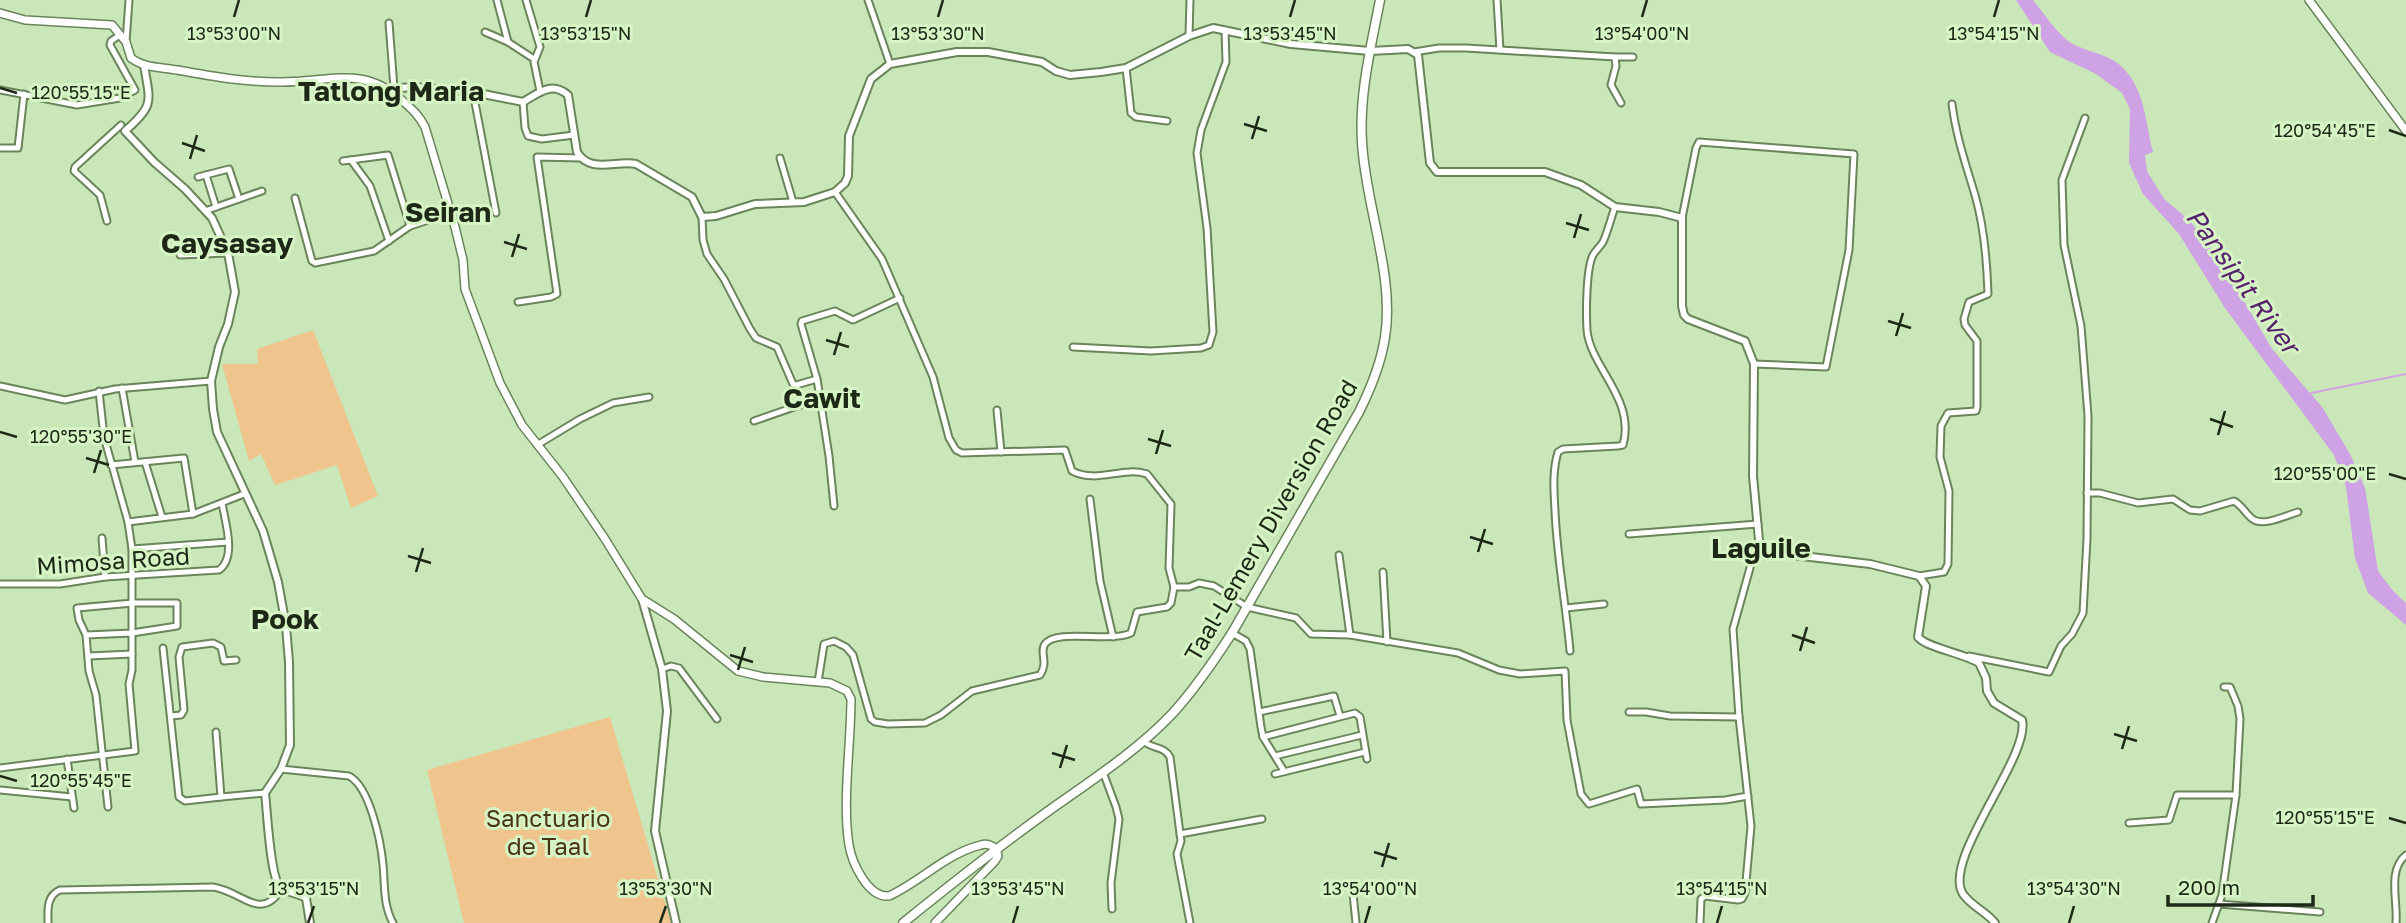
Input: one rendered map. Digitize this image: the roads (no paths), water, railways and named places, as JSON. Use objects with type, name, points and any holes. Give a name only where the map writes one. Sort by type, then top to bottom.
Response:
[{"type":"main road","name":"Taal-Lemery Diversion Road","points":[[903,923],[996,849],[1143,741],[1182,703],[1232,633],[1359,412],[1380,359],[1385,335],[1385,296],[1364,167],[1362,132],[1362,102],[1380,0]]},
{"type":"main road","points":[[2309,0],[2406,131]]},
{"type":"main road","points":[[0,13],[25,20],[112,25],[126,42],[131,58],[144,65],[228,80],[299,82],[352,77],[368,80],[391,89],[417,113],[425,127],[463,260],[465,289],[500,383],[519,421],[563,477],[642,599],[674,619],[738,671],[763,677],[830,683],[847,691],[851,699],[847,818],[849,847],[864,881],[876,894],[889,896],[906,888],[942,864],[982,844],[990,844],[996,849],[998,856],[995,860],[936,923]]},
{"type":"street","points":[[126,42],[129,0]]},
{"type":"street","points":[[496,0],[508,42]]},
{"type":"street","points":[[526,0],[540,47],[534,59]]},
{"type":"street","points":[[867,0],[890,64]]},
{"type":"street","points":[[1189,36],[1190,0]]},
{"type":"street","points":[[1497,0],[1500,50]]},
{"type":"street","points":[[112,25],[127,22]]},
{"type":"street","points":[[389,23],[391,89],[414,87],[473,92],[523,102],[540,91],[556,88],[568,95],[577,153],[581,158],[594,166],[628,162],[636,164],[692,197],[702,217],[707,254],[757,338],[777,347],[793,384],[817,379]]},
{"type":"street","points":[[702,217],[716,216],[755,204],[804,202],[835,192],[848,176],[849,136],[872,79],[890,64],[957,52],[988,52],[1042,62],[1056,71],[1070,75],[1126,68],[1189,36],[1213,28],[1291,44],[1370,51],[1408,49],[1418,55],[1430,163],[1437,172],[1545,173],[1581,185],[1615,207],[1660,212],[1682,218]]},
{"type":"street","points":[[1073,347],[1151,351],[1201,348],[1209,345],[1212,340],[1207,228],[1197,153],[1205,118],[1226,62],[1225,29]]},
{"type":"street","points":[[485,32],[508,42],[534,59],[540,91]]},
{"type":"street","points":[[0,90],[77,105],[120,98],[135,89],[110,45],[111,41],[120,35]]},
{"type":"street","points":[[1414,52],[1439,48],[1633,57]]},
{"type":"street","points":[[1615,57],[1616,66],[1611,85],[1621,103]]},
{"type":"street","points":[[107,221],[100,195],[74,171],[75,167],[121,125],[143,116],[150,98],[144,65]]},
{"type":"street","points":[[1126,68],[1131,113],[1136,117],[1167,121]]},
{"type":"street","points":[[473,92],[496,213]]},
{"type":"street","points":[[0,148],[18,148],[24,94]]},
{"type":"street","points":[[523,102],[528,136],[542,139],[574,135]]},
{"type":"street","points":[[1700,923],[1701,899],[1705,896],[1738,900],[1742,899],[1745,893],[1751,825],[1733,629],[1753,557],[1760,551],[1870,564],[1919,576],[1944,572],[1948,565],[1950,491],[1940,457],[1941,426],[1948,413],[1976,411],[1977,341],[1965,325],[1964,319],[1969,302],[1988,294],[1979,216],[1955,127],[1952,104]]},
{"type":"street","points":[[1919,576],[1926,586],[1917,637],[1922,643],[1969,656],[2049,672],[2061,646],[2072,634],[2083,613],[2087,539],[2088,416],[2077,303],[2064,245],[2062,180],[2085,118]]},
{"type":"street","points":[[121,125],[205,211],[221,233],[228,253],[235,292],[211,381],[217,432],[262,531],[278,582],[286,626],[292,735],[281,769],[265,793],[277,881],[282,888],[306,898],[310,923]]},
{"type":"street","points":[[1754,364],[1826,368],[1849,250],[1854,154],[1699,142],[1696,148],[1682,218],[1682,306],[1688,319],[1745,341],[1754,364],[1753,476],[1760,551]]},
{"type":"street","points":[[344,161],[388,155],[410,226]]},
{"type":"street","points":[[518,302],[551,297],[557,293],[537,157],[581,158]]},
{"type":"street","points":[[780,158],[793,202]]},
{"type":"street","points":[[351,160],[370,186],[388,241]]},
{"type":"street","points":[[198,177],[229,169],[239,199]]},
{"type":"street","points":[[206,176],[216,207]]},
{"type":"street","points":[[205,211],[262,191]]},
{"type":"street","points":[[818,682],[824,644],[834,641],[846,647],[853,655],[867,714],[871,719],[888,724],[925,723],[941,715],[972,691],[1040,675],[1045,666],[1043,649],[1047,642],[1060,637],[1113,637],[1131,633],[1137,612],[1167,607],[1171,603],[1174,587],[1170,568],[1171,504],[1147,474],[1142,472],[1089,477],[1078,474],[1072,471],[1065,450],[962,453],[956,450],[949,438],[933,377],[882,259],[835,192]]},
{"type":"street","points":[[295,198],[312,261],[315,263],[374,251],[410,226],[450,213]]},
{"type":"street","points":[[1570,651],[1566,608],[1559,576],[1554,473],[1558,452],[1563,449],[1618,446],[1623,445],[1625,439],[1616,392],[1590,343],[1587,330],[1592,257],[1602,245],[1615,207]]},
{"type":"street","points":[[180,255],[228,253]]},
{"type":"street","points":[[834,506],[817,379],[802,329],[803,321],[835,311],[853,320],[900,298]]},
{"type":"street","points":[[0,386],[65,400],[122,388],[211,381]]},
{"type":"street","points":[[122,388],[135,462]]},
{"type":"street","points":[[0,768],[135,751],[129,684],[134,603],[132,549],[128,522],[104,437],[99,391]]},
{"type":"street","points":[[537,445],[613,403],[649,397]]},
{"type":"street","points":[[754,421],[820,398]]},
{"type":"street","points":[[997,410],[1001,452]]},
{"type":"street","points":[[111,465],[184,458],[193,514]]},
{"type":"street","points":[[145,462],[162,517]]},
{"type":"street","points":[[2087,494],[2099,493],[2138,503],[2174,499],[2190,510],[2200,511],[2234,501],[2253,519],[2262,522],[2298,512]]},
{"type":"street","points":[[128,522],[193,514],[244,494]]},
{"type":"street","points":[[1090,499],[1100,580],[1113,637]]},
{"type":"street","points":[[132,549],[228,542],[222,503]]},
{"type":"street","points":[[1629,534],[1758,524]]},
{"type":"street","points":[[102,538],[104,577]]},
{"type":"street","name":"Mimosa Road","points":[[0,584],[60,584],[104,577],[219,570],[225,564],[228,542]]},
{"type":"street","points":[[1339,555],[1350,635]]},
{"type":"street","points":[[1383,572],[1387,642]]},
{"type":"street","points":[[1174,587],[1189,587],[1199,583],[1214,586],[1247,607],[1296,618],[1311,634],[1350,635],[1458,653],[1499,670],[1520,674],[1565,671],[1567,720],[1581,794],[1589,804],[1637,789],[1641,804],[1725,800],[1748,796]]},
{"type":"street","points":[[642,599],[662,669],[667,712],[655,831],[676,923]]},
{"type":"street","points":[[86,635],[132,633],[177,626],[177,603],[134,603],[77,608],[86,635],[89,671],[96,695],[108,807]]},
{"type":"street","points":[[1566,608],[1604,604]]},
{"type":"street","points":[[1232,633],[1246,641],[1250,649],[1264,737],[1284,771]]},
{"type":"street","points":[[171,716],[181,715],[184,710],[179,657],[182,647],[215,644],[221,647],[224,661],[236,660]]},
{"type":"street","points":[[163,648],[179,797],[185,801],[265,793]]},
{"type":"street","points":[[89,656],[132,654]]},
{"type":"street","points":[[1969,656],[1979,663],[1986,678],[1987,691],[1994,702],[2022,720],[2024,728],[2000,784],[1982,816],[1959,875],[1962,893],[1995,923]]},
{"type":"street","points":[[662,669],[671,666],[679,668],[717,719]]},
{"type":"street","points":[[2212,923],[2222,895],[2239,755],[2238,706],[2230,687],[2224,687]]},
{"type":"street","points":[[1259,712],[1334,696],[1340,716]]},
{"type":"street","points":[[1629,712],[1670,716],[1740,717]]},
{"type":"street","points":[[1264,737],[1357,713],[1367,759]]},
{"type":"street","points":[[216,732],[221,797]]},
{"type":"street","points":[[1275,756],[1362,735]]},
{"type":"street","points":[[1143,741],[1148,746],[1164,750],[1170,757],[1180,834],[1177,854],[1190,923]]},
{"type":"street","points":[[1275,774],[1366,752]]},
{"type":"street","points":[[67,759],[74,808]]},
{"type":"street","points":[[1328,761],[1330,769]]},
{"type":"street","points":[[281,769],[349,776],[355,779],[365,792],[383,861],[386,905],[393,923]]},
{"type":"street","points":[[1103,772],[1119,819],[1111,883],[1112,909]]},
{"type":"street","points":[[0,790],[72,797]]},
{"type":"street","points":[[2129,823],[2169,820],[2177,795],[2236,795]]},
{"type":"street","points":[[1180,834],[1262,819]]},
{"type":"street","points":[[2396,923],[2395,879],[2398,863],[2406,855]]},
{"type":"street","points":[[1352,884],[1356,923]]},
{"type":"street","points":[[48,923],[49,901],[53,894],[60,890],[213,887],[226,890],[253,904],[262,905],[272,902],[282,888]]},
{"type":"street","points":[[2219,904],[2320,912]]},
{"type":"waterway","points":[[2311,393],[2406,374]]},
{"type":"district","name":"Tatlong Maria","points":[[391,90]]},
{"type":"district","name":"Seiran","points":[[448,211]]},
{"type":"district","name":"Caysasay","points":[[227,242]]},
{"type":"district","name":"Cawit","points":[[822,397]]},
{"type":"district","name":"Laguile","points":[[1761,547]]},
{"type":"district","name":"Pook","points":[[285,618]]},
{"type":"water label","name":"Pansipit River","points":[[2243,281]]},
{"type":"park label","name":"Sanctuario de Taal","points":[[548,831]]}]
